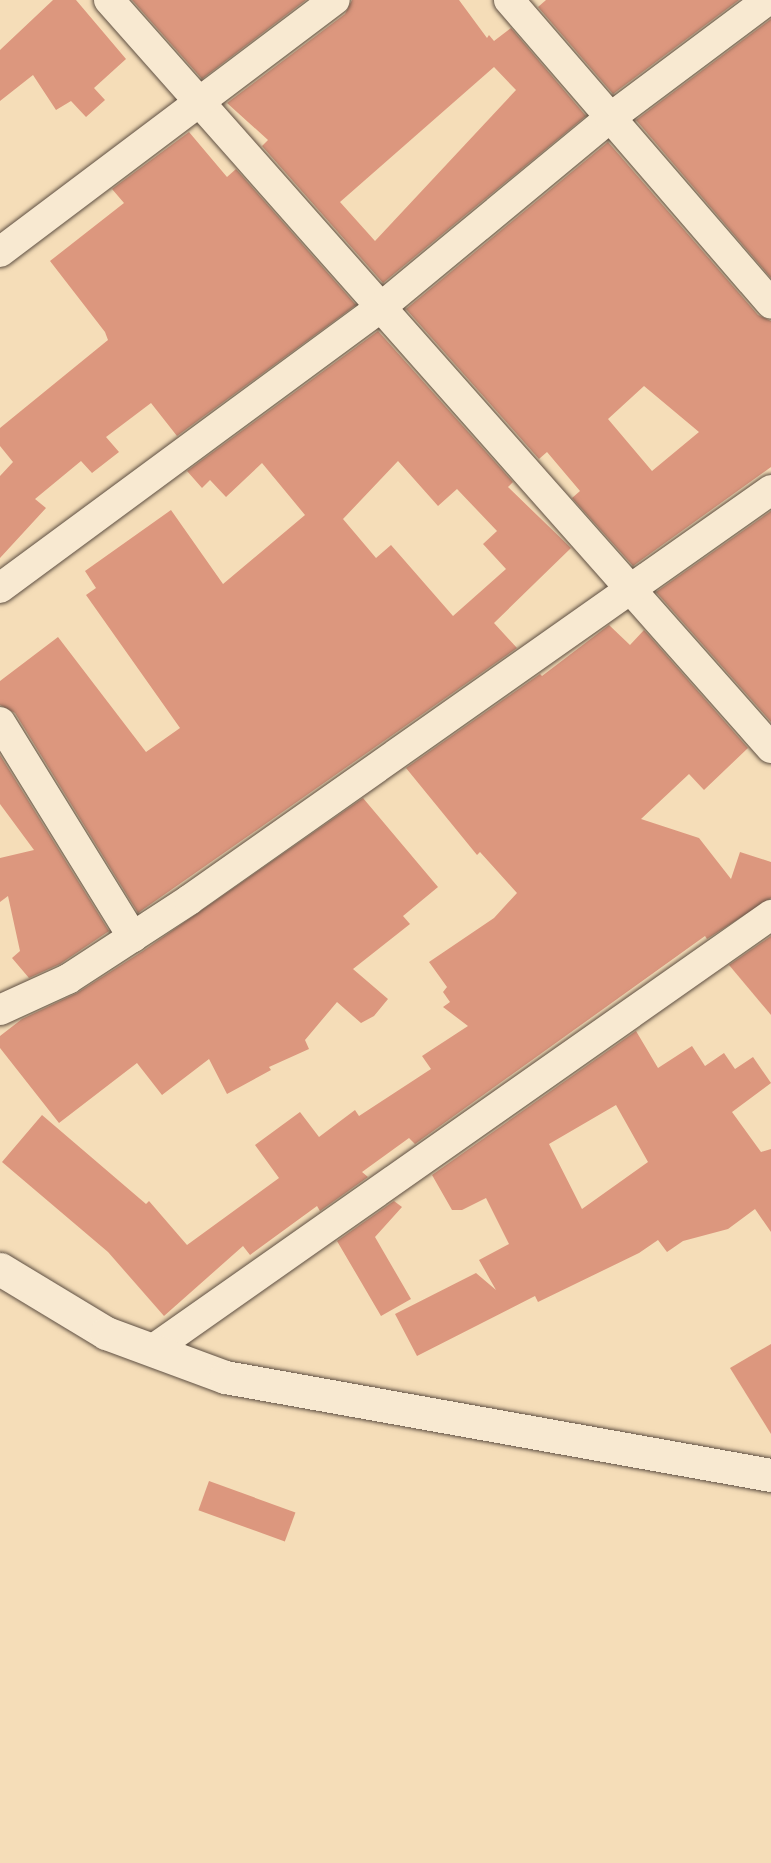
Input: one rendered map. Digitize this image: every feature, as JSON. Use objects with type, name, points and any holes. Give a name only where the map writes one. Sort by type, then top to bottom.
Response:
[{"type":"main road","points":[[0,1269],[106,1333],[225,1377],[771,1475]]},
{"type":"street","points":[[109,0],[771,748]]},
{"type":"street","points":[[0,252],[335,0]]},
{"type":"street","points":[[509,0],[771,304]]},
{"type":"street","points":[[0,588],[380,308],[610,118],[768,0]]},
{"type":"street","points":[[0,1010],[68,979],[133,937],[630,591],[771,490]]},
{"type":"street","points":[[0,722],[133,937]]},
{"type":"street","points":[[152,1350],[771,915]]},
{"type":"building","points":[[53,0],[76,0],[126,59],[94,88],[105,100],[86,117],[71,101],[56,110],[33,75],[0,101],[0,50]]},
{"type":"building","points":[[132,0],[306,0],[202,79]]},
{"type":"building","points":[[352,0],[459,0],[487,38],[489,35],[494,41],[511,28],[586,116],[383,283],[262,146],[268,140],[227,103],[345,14]],"holes":[[[494,67],[516,90],[375,241],[340,202]]]},
{"type":"building","points":[[546,0],[739,0],[613,94],[538,7]]},
{"type":"building","points":[[771,19],[771,278],[636,120]]},
{"type":"building","points":[[189,132],[227,177],[236,169],[356,305],[177,436],[151,403],[106,437],[119,452],[92,473],[81,461],[35,499],[46,508],[0,558],[0,476],[13,462],[0,446],[0,428],[108,340],[105,332],[50,261],[124,203],[112,189]]},
{"type":"building","points":[[608,142],[758,315],[771,321],[771,467],[633,566],[572,498],[580,491],[547,452],[539,459],[406,309]],"holes":[[[644,386],[699,432],[652,471],[608,419]]]},
{"type":"building","points":[[378,331],[513,482],[508,487],[571,548],[494,623],[517,648],[138,913],[15,713],[0,705],[0,681],[58,637],[146,752],[180,728],[86,595],[96,588],[85,571],[171,510],[223,584],[305,515],[262,463],[226,497],[210,480],[202,488],[187,471]],"holes":[[[398,461],[438,506],[457,489],[497,531],[483,544],[506,569],[453,616],[391,545],[376,558],[343,519]]]},
{"type":"building","points":[[771,511],[771,722],[656,592]]},
{"type":"building","points":[[609,625],[630,645],[644,630],[748,748],[704,790],[689,774],[641,819],[699,838],[731,879],[740,852],[771,862],[771,898],[707,939],[705,936],[415,1144],[409,1138],[362,1172],[368,1177],[320,1211],[317,1206],[250,1255],[243,1246],[164,1316],[108,1252],[2,1162],[42,1115],[146,1204],[149,1201],[187,1245],[279,1178],[255,1145],[300,1112],[319,1137],[355,1110],[359,1116],[431,1069],[422,1056],[468,1026],[443,1007],[450,1002],[443,992],[447,987],[429,962],[494,918],[517,893],[480,852],[477,855],[406,768],[540,674],[542,676]]},
{"type":"building","points":[[0,755],[109,931],[60,964],[29,978],[12,958],[20,951],[8,896],[0,902],[0,858],[34,850],[0,804]]},
{"type":"building","points":[[363,798],[438,887],[403,916],[410,924],[353,969],[388,999],[374,1016],[361,1023],[337,1002],[305,1040],[309,1049],[269,1067],[271,1070],[227,1094],[209,1059],[162,1095],[137,1063],[59,1123],[0,1048],[0,1036],[22,1019],[77,993],[143,951]]},
{"type":"building","points":[[771,936],[771,1015],[729,965]]},
{"type":"building","points":[[636,1031],[658,1068],[692,1046],[705,1066],[724,1053],[735,1069],[753,1057],[771,1083],[732,1112],[761,1152],[771,1149],[771,1232],[755,1209],[728,1229],[683,1241],[667,1252],[658,1240],[639,1253],[538,1302],[535,1296],[417,1356],[395,1314],[476,1273],[496,1290],[479,1260],[509,1244],[486,1198],[462,1210],[452,1210],[432,1175]],"holes":[[[616,1105],[648,1162],[582,1209],[549,1144]]]},
{"type":"building","points":[[394,1201],[402,1207],[375,1237],[411,1299],[381,1316],[337,1241]]},
{"type":"building","points":[[771,1344],[771,1434],[730,1368]]},
{"type":"building","points":[[209,1481],[295,1512],[285,1542],[198,1510]]}]
